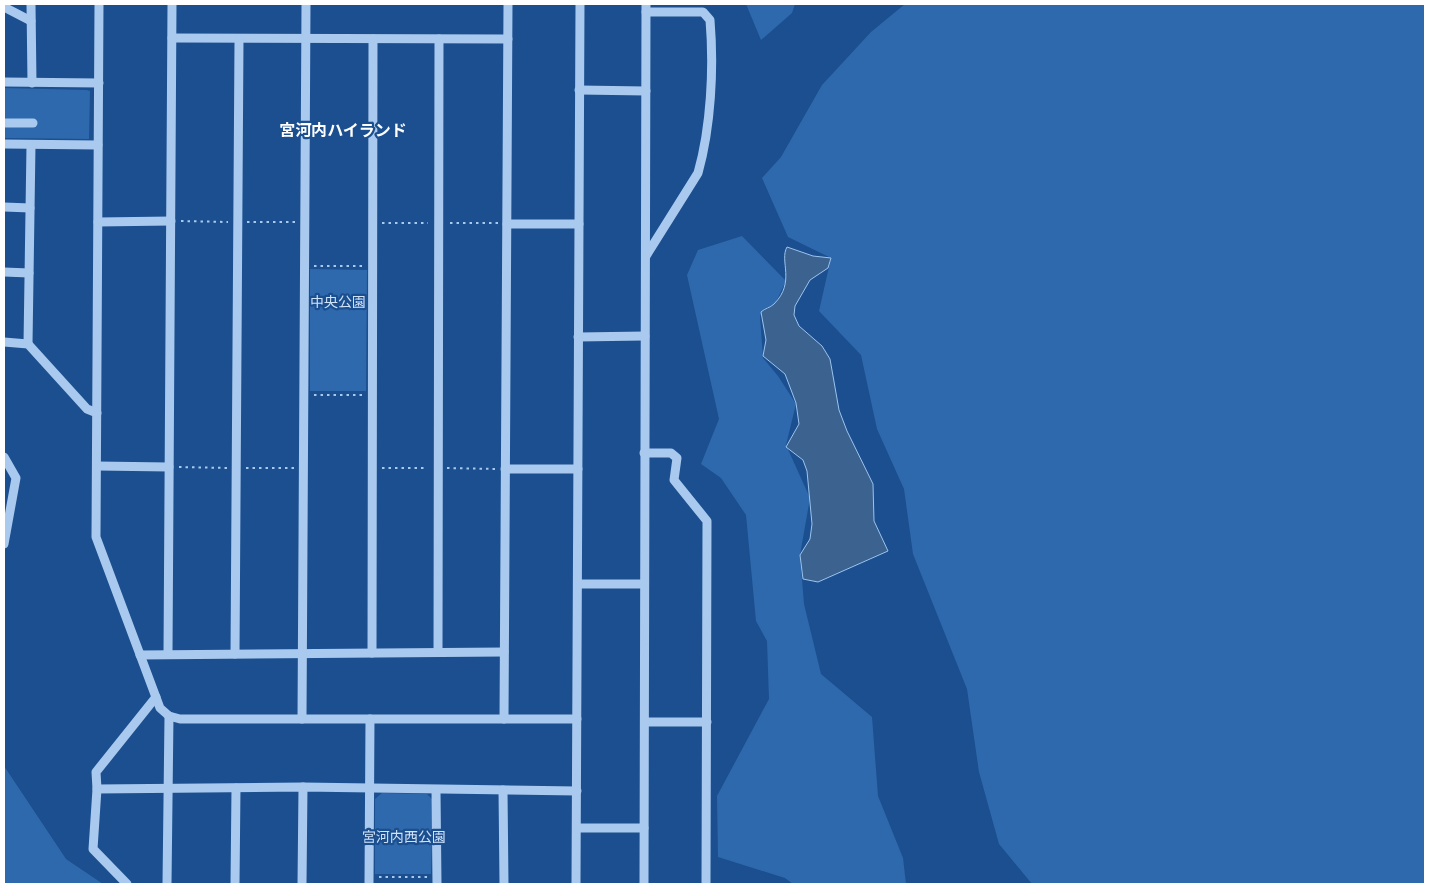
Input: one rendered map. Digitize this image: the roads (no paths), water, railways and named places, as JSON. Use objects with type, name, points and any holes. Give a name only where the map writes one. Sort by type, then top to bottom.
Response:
[{"type":"street","points":[[31,4],[32,83]]},
{"type":"street","points":[[99,4],[96,537],[160,708],[169,716],[180,719],[577,719]]},
{"type":"street","points":[[168,654],[172,4]]},
{"type":"street","points":[[302,719],[306,4]]},
{"type":"street","points":[[504,719],[508,4]]},
{"type":"street","points":[[576,884],[580,4]]},
{"type":"street","points":[[4,7],[31,21]]},
{"type":"street","points":[[644,884],[645,722],[643,584],[646,336],[646,256],[646,91],[646,8],[703,12],[710,20],[712,77],[702,157],[698,173],[646,256]]},
{"type":"street","points":[[172,38],[239,40],[508,39]]},
{"type":"street","points":[[372,653],[373,39]]},
{"type":"street","points":[[438,652],[439,39]]},
{"type":"street","points":[[235,654],[239,40]]},
{"type":"street","points":[[4,82],[99,83]]},
{"type":"street","points":[[579,90],[646,91]]},
{"type":"street","points":[[4,123],[32,123]]},
{"type":"street","points":[[4,144],[31,146],[98,145]]},
{"type":"street","points":[[31,146],[28,344],[87,410],[97,413]]},
{"type":"street","points":[[4,207],[30,208]]},
{"type":"street","points":[[98,222],[171,221]]},
{"type":"street","points":[[507,224],[579,224]]},
{"type":"street","points":[[4,272],[29,273]]},
{"type":"street","points":[[578,337],[646,336]]},
{"type":"street","points":[[4,342],[28,344]]},
{"type":"street","points":[[644,453],[671,453],[677,458],[674,480],[707,521],[706,884]]},
{"type":"street","points":[[4,457],[16,478],[4,544]]},
{"type":"street","points":[[97,466],[169,467]]},
{"type":"street","points":[[505,469],[578,468]]},
{"type":"street","points":[[578,584],[643,584]]},
{"type":"street","points":[[140,655],[504,652]]},
{"type":"street","points":[[127,884],[93,849],[97,790],[96,772],[156,697]]},
{"type":"street","points":[[166,884],[169,716]]},
{"type":"street","points":[[369,881],[370,719]]},
{"type":"street","points":[[645,722],[707,722]]},
{"type":"street","points":[[235,884],[236,788]]},
{"type":"street","points":[[97,790],[303,788],[577,791]]},
{"type":"street","points":[[302,884],[303,788]]},
{"type":"street","points":[[436,790],[437,881]]},
{"type":"street","points":[[503,790],[504,884]]},
{"type":"street","points":[[577,828],[644,828]]},
{"type":"district","name":"宮河内ハイランド","points":[[343,130]]},
{"type":"park label","name":"中央公園","points":[[338,302]]},
{"type":"park label","name":"宮河内西公園","points":[[404,837]]}]
